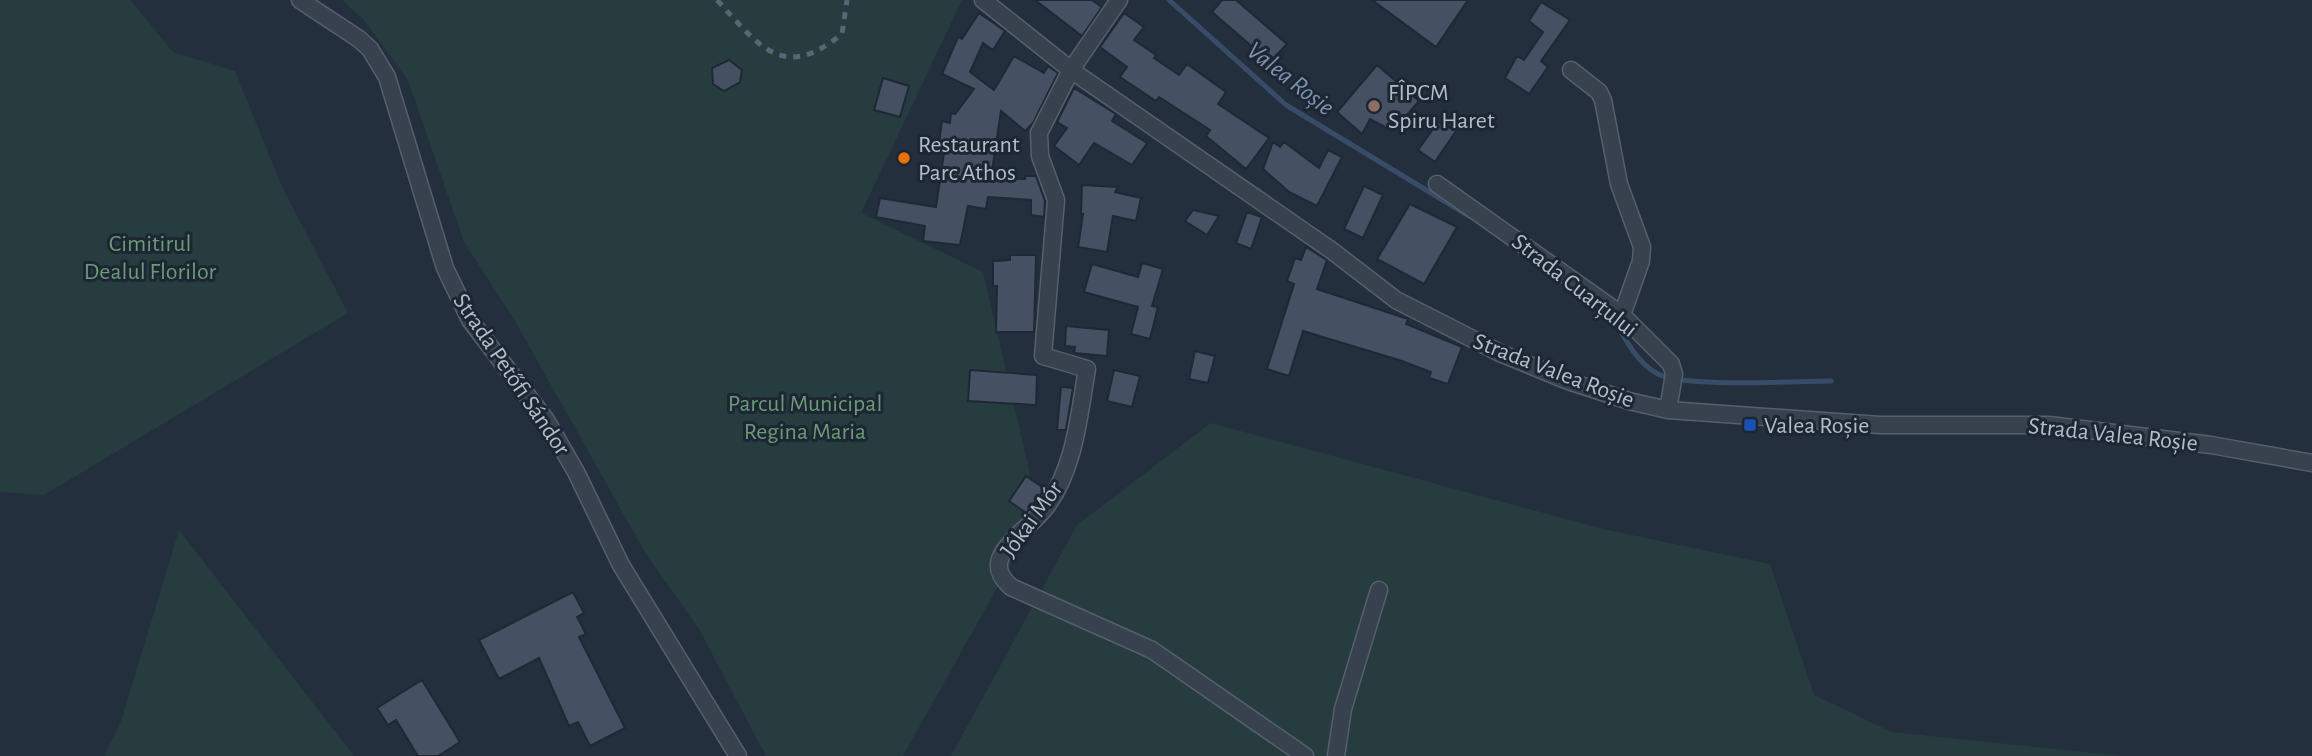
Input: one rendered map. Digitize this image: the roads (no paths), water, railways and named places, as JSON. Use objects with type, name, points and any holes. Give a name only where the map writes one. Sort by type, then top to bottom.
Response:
[{"type":"street","name":"Strada Petőfi Sándor","points":[[300,0],[359,39],[370,49],[387,77],[445,268],[458,299],[470,320],[546,421],[576,472],[621,565],[738,756]]},
{"type":"street","name":"Strada Valea Roșie","points":[[983,0],[1071,70],[1331,250],[1364,278],[1425,316],[1500,353],[1568,381],[1629,401],[1668,410],[1880,425],[2049,425],[2211,445],[2312,463]]},
{"type":"street","points":[[1071,70],[1119,0]]},
{"type":"street","name":"Jókai Mór","points":[[1071,70],[1039,133],[1037,144],[1056,200],[1042,356],[1087,369],[1073,448],[1059,488],[1045,509],[1003,554],[999,566],[1002,576],[1011,587],[1152,650],[1305,756]]},
{"type":"street","points":[[1571,70],[1600,92],[1604,100],[1619,184],[1642,247],[1641,261],[1622,315]]},
{"type":"street","name":"Strada Cuarțului","points":[[1437,184],[1622,315],[1671,364],[1674,374],[1668,410]]},
{"type":"street","points":[[1336,756],[1346,698],[1380,590]]},
{"type":"waterway","name":"Valea Roșie","points":[[1169,0],[1286,105],[1469,216]]},
{"type":"waterway","name":"Valea Roșie","points":[[1612,315],[1631,348],[1643,363],[1658,374],[1692,381],[1715,382],[1831,381]]},
{"type":"railway","points":[[717,0],[760,44],[774,53],[788,57],[804,56],[842,34],[847,0]]},
{"type":"place","name":"FÎPCM Spiru Haret","points":[[1374,106]]},
{"type":"place","name":"Restaurant Parc Athos","points":[[904,158]]},
{"type":"place","name":"Valea Roșie","points":[[1750,425]]},
{"type":"park label","name":"Cimitirul Dealul Florilor","points":[[150,257]]},
{"type":"park label","name":"Parcul Municipal Regina Maria","points":[[805,417]]}]
